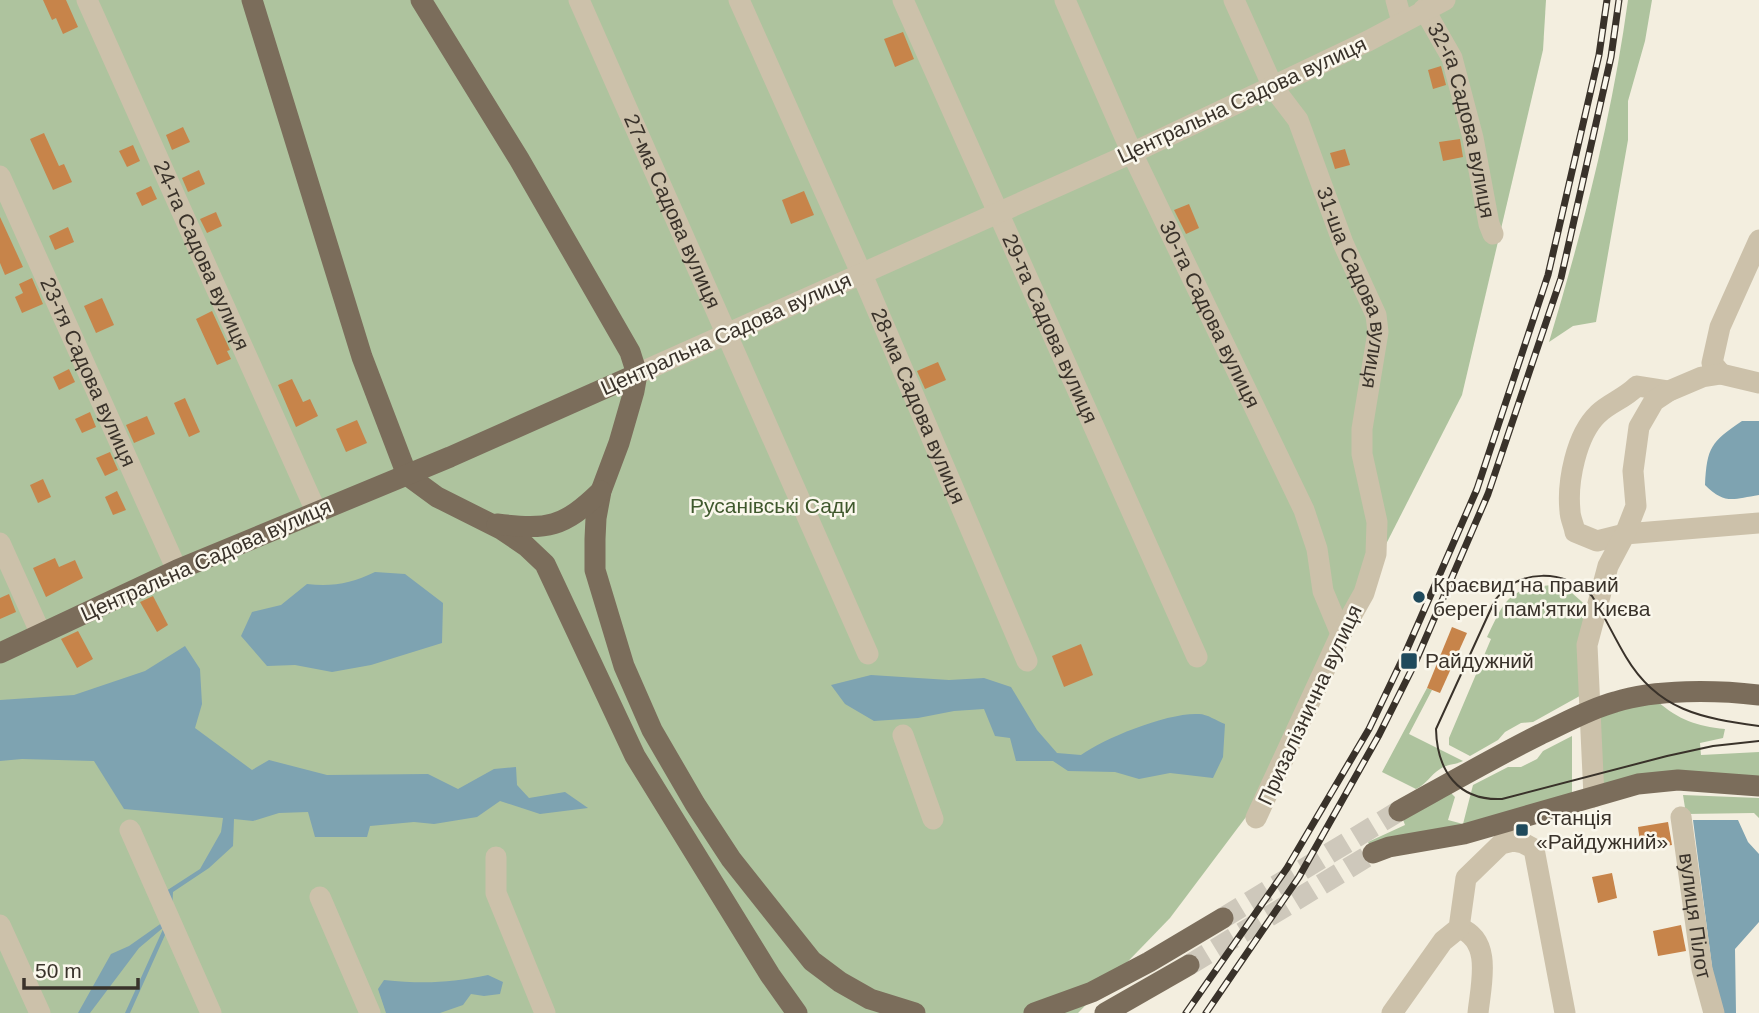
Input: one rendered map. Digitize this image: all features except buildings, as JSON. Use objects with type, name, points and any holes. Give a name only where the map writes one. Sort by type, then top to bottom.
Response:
[{"type":"main road","points":[[253,0],[358,344],[407,475],[437,497],[491,523],[526,546],[545,564],[635,756],[769,975],[797,1013]]},
{"type":"main road","points":[[421,0],[526,171],[630,352],[637,374],[619,443],[601,491],[596,518],[595,570],[624,666],[652,730],[674,770],[731,859],[812,961],[840,982],[870,999],[915,1013]]},
{"type":"main road","name":"Центральна Садова вулиця","points":[[0,653],[177,570],[407,475],[637,374]]},
{"type":"main road","points":[[491,523],[527,527],[556,524],[582,510],[601,491]]},
{"type":"main road","points":[[1399,811],[1475,768],[1591,710],[1617,701],[1645,695],[1759,695]]},
{"type":"main road","points":[[1373,853],[1389,847],[1464,834],[1639,784],[1678,780],[1759,786]]},
{"type":"main road","points":[[1034,1013],[1092,992],[1223,918]]},
{"type":"main road","points":[[1105,1013],[1189,964]]},
{"type":"street","name":"24-та Садова вулиця","points":[[87,0],[316,511]]},
{"type":"street","name":"27-ма Садова вулиця","points":[[579,0],[868,654]]},
{"type":"street","name":"28-ма Садова вулиця","points":[[739,0],[862,274],[1027,661]]},
{"type":"street","name":"29-та Садова вулиця","points":[[903,0],[1197,657]]},
{"type":"street","name":"30-та Садова вулиця","points":[[1065,0],[1132,153],[1304,510],[1317,549],[1323,592],[1341,634]]},
{"type":"street","name":"31-ша Садова вулиця","points":[[1234,0],[1273,87],[1298,120],[1343,243],[1376,315],[1378,332],[1362,429],[1362,454],[1377,522],[1376,554],[1363,593]]},
{"type":"street","name":"32-га Садова вулиця","points":[[1395,0],[1402,22]]},
{"type":"street","name":"Центральна Садова вулиця","points":[[637,374],[1132,153],[1368,41],[1445,0]]},
{"type":"street","name":"32-га Садова вулиця","points":[[1424,9],[1452,58],[1473,138],[1493,234]]},
{"type":"street","name":"23-тя Садова вулиця","points":[[0,176],[177,570]]},
{"type":"street","points":[[1721,374],[1712,363],[1720,327],[1759,240]]},
{"type":"street","points":[[1594,797],[1587,645],[1608,566],[1636,506],[1633,471],[1639,427],[1654,401],[1669,391],[1703,377],[1721,374],[1759,383]]},
{"type":"street","points":[[1669,391],[1637,386],[1626,397],[1599,412],[1584,430],[1572,468],[1570,512],[1576,532],[1597,541],[1625,534],[1759,523]]},
{"type":"street","points":[[0,543],[41,634]]},
{"type":"street","name":"Призалізнична вулиця","points":[[1256,818],[1341,634],[1363,593]]},
{"type":"street","points":[[903,735],[933,819]]},
{"type":"street","name":"вулиця Пілот","points":[[1681,817],[1702,969],[1714,1013]]},
{"type":"street","points":[[130,830],[211,1013]]},
{"type":"street","points":[[1392,1013],[1443,940],[1458,928],[1466,878],[1501,844],[1513,841],[1534,849],[1565,1013]]},
{"type":"street","points":[[496,857],[496,893],[545,1013]]},
{"type":"street","points":[[320,897],[370,1013]]},
{"type":"street","points":[[0,925],[9,971],[40,1013]]},
{"type":"street","points":[[1458,928],[1469,932],[1476,940],[1483,960],[1478,1013]]},
{"type":"green space","name":"Русанівські Сади","points":[[0,0],[1546,0],[1543,50],[1462,395],[1249,813],[1170,918],[1078,1013],[0,1013]]},
{"type":"green space","points":[[1628,0],[1652,0],[1645,41],[1628,101],[1628,140],[1596,322],[1573,326],[1549,342],[1595,172],[1614,87]]},
{"type":"green space","points":[[1554,585],[1572,593],[1590,609],[1585,693],[1533,722],[1521,723],[1470,756],[1449,745],[1449,738],[1491,639],[1487,637],[1504,604],[1518,592]]},
{"type":"green space","points":[[1427,688],[1432,690],[1409,734],[1463,761],[1443,767],[1416,789],[1382,772]]},
{"type":"green space","points":[[1657,701],[1688,721],[1725,729],[1723,738],[1700,743],[1701,755],[1759,752],[1759,780],[1600,788],[1597,715]]},
{"type":"green space","points":[[1572,736],[1572,799],[1371,848],[1368,842],[1405,825],[1401,814],[1448,790],[1455,797],[1448,820],[1463,824],[1473,785],[1508,767],[1521,767],[1537,759],[1543,751]]},
{"type":"green space","points":[[1683,795],[1759,798],[1759,818],[1754,813],[1686,814]]},
{"type":"water","points":[[1742,421],[1759,421],[1759,495],[1724,498],[1705,485],[1707,462],[1717,440]]},
{"type":"water","points":[[375,572],[405,574],[443,603],[442,643],[371,665],[332,672],[295,665],[267,666],[241,636],[252,612],[281,605],[307,584],[342,583]]},
{"type":"water","points":[[185,646],[200,669],[202,704],[195,728],[252,770],[269,760],[327,775],[428,774],[458,789],[494,769],[516,767],[517,785],[529,798],[565,792],[588,808],[540,814],[500,801],[477,817],[434,824],[414,822],[370,826],[367,837],[315,837],[308,812],[279,813],[253,821],[234,819],[233,846],[209,868],[173,892],[171,931],[165,935],[130,1013],[125,1013],[164,927],[139,948],[90,1013],[78,1013],[111,954],[129,946],[166,920],[166,891],[200,869],[221,832],[223,818],[124,809],[94,761],[0,761],[0,700],[74,695],[145,671]]},
{"type":"water","points":[[871,675],[949,680],[984,678],[1011,687],[1037,730],[1057,753],[1081,755],[1137,727],[1186,714],[1202,714],[1225,724],[1223,757],[1213,778],[1170,773],[1139,779],[1115,772],[1068,771],[1053,761],[1016,761],[1010,738],[995,736],[984,709],[874,721],[845,704],[831,685]]},
{"type":"water","points":[[1693,820],[1738,820],[1748,842],[1759,854],[1759,922],[1735,949],[1736,1013],[1723,1013],[1715,990]]},
{"type":"water","points":[[488,975],[503,982],[500,994],[471,994],[463,1005],[440,1013],[386,1013],[378,989],[384,980],[436,982]]},
{"type":"tunnel","points":[[1223,918],[1399,811]]},
{"type":"tunnel","points":[[1189,965],[1373,853]]},
{"type":"tram line","points":[[1759,726],[1700,715],[1667,700],[1652,689],[1626,657],[1592,596],[1568,581],[1542,576],[1516,582],[1495,600],[1436,729],[1441,758],[1453,780],[1473,795],[1502,799],[1667,756],[1713,746],[1759,741]]},
{"type":"railway","points":[[1186,1013],[1287,868],[1369,729],[1477,489],[1548,275],[1599,55],[1607,0]]},
{"type":"railway","points":[[1206,1013],[1299,877],[1379,735],[1415,663],[1488,494],[1561,278],[1611,57],[1619,0]]},
{"type":"place","name":"Краєвид на правий берег і пам'ятки Києва","points":[[1419,597]]},
{"type":"place","name":"Райдужний","points":[[1409,661]]},
{"type":"place","name":"Станція «Райдужний»","points":[[1522,830]]}]
